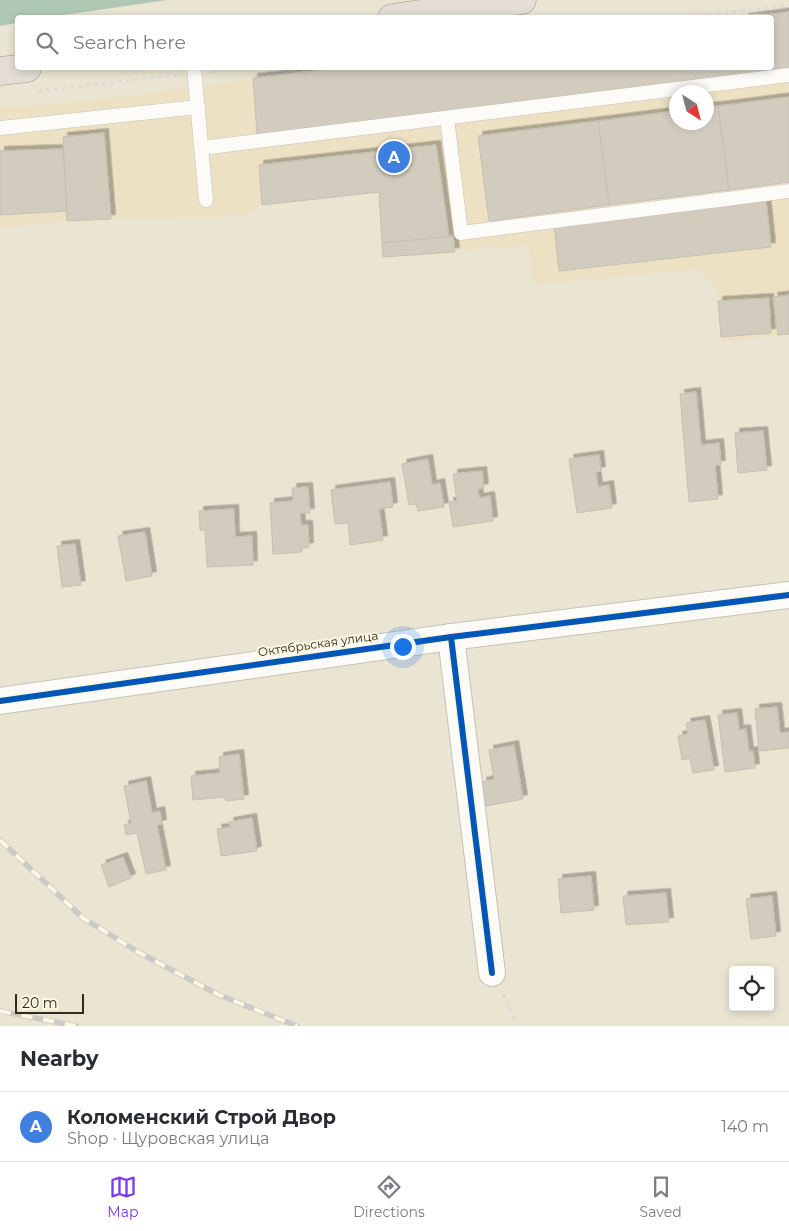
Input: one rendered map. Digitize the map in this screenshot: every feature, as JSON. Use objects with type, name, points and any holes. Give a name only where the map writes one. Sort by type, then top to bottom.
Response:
[{"type":"main road","points":[[414,15],[522,0]]},
{"type":"main road","points":[[0,71],[28,80]]},
{"type":"street","name":"Октябрьская улица","points":[[0,701],[451,637],[789,594]]},
{"type":"street","points":[[451,637],[492,973]]},
{"type":"lane","points":[[195,70],[206,200]]},
{"type":"lane","points":[[202,148],[789,75]]},
{"type":"lane","points":[[0,128],[198,107]]},
{"type":"lane","points":[[446,118],[461,233],[789,191]]},
{"type":"path","points":[[703,15],[789,5]]},
{"type":"path","points":[[28,80],[195,70]]},
{"type":"path","points":[[492,973],[515,1019],[515,1026]]},
{"type":"shaded area","points":[[789,12],[789,334],[721,342],[717,288],[699,269],[532,285],[529,245],[383,257],[378,192],[262,205],[245,216],[67,221],[0,228],[0,108],[87,101],[326,70],[774,70],[774,15],[762,15]]},
{"type":"green space","points":[[0,0],[167,0],[64,15],[15,15],[15,23],[0,26]]},
{"type":"building","points":[[789,12],[789,71],[257,134],[253,78],[323,70],[774,70],[774,15],[766,15]]},
{"type":"building","points":[[789,97],[789,182],[729,190],[718,106]]},
{"type":"building","points":[[714,106],[718,106],[729,190],[609,205],[598,121],[669,112],[669,130],[714,130]]},
{"type":"building","points":[[598,121],[609,205],[489,221],[478,136]]},
{"type":"building","points":[[104,133],[111,219],[67,221],[63,137]]},
{"type":"building","points":[[436,145],[449,237],[382,243],[379,192],[262,205],[259,165]]},
{"type":"building","points":[[63,149],[67,211],[0,215],[0,151]]},
{"type":"building","points":[[766,200],[771,247],[559,271],[554,224]]},
{"type":"building","points":[[453,236],[455,252],[383,257],[382,243]]},
{"type":"building","points":[[789,295],[789,334],[778,335],[773,297]]},
{"type":"building","points":[[769,298],[771,333],[721,337],[718,301]]},
{"type":"building","points":[[696,392],[701,445],[719,443],[721,465],[715,465],[718,499],[689,502],[680,394]]},
{"type":"building","points":[[763,431],[767,470],[738,473],[735,433]]},
{"type":"building","points":[[599,455],[601,471],[596,472],[598,487],[609,485],[612,508],[577,513],[569,459]]},
{"type":"building","points":[[428,459],[432,485],[440,483],[444,507],[418,511],[416,504],[409,505],[402,464]]},
{"type":"building","points":[[482,471],[484,488],[478,489],[479,498],[490,496],[493,521],[453,527],[449,502],[457,501],[453,474]]},
{"type":"building","points":[[390,482],[393,507],[379,509],[383,540],[350,545],[348,523],[335,524],[331,490]]},
{"type":"building","points":[[308,487],[310,513],[300,513],[301,525],[308,525],[309,547],[301,548],[302,552],[273,554],[270,503],[293,501],[292,488]]},
{"type":"building","points":[[234,509],[235,537],[252,536],[253,565],[207,567],[205,530],[200,530],[199,511]]},
{"type":"building","points":[[145,532],[152,576],[126,581],[118,536]]},
{"type":"building","points":[[75,544],[81,585],[62,587],[57,546]]},
{"type":"building","points":[[777,707],[780,733],[789,732],[789,748],[759,751],[755,709]]},
{"type":"building","points":[[737,713],[739,730],[746,729],[749,752],[753,751],[755,768],[725,772],[718,715]]},
{"type":"building","points":[[705,720],[714,770],[693,773],[690,758],[682,760],[678,736],[688,734],[686,723]]},
{"type":"building","points":[[514,745],[523,799],[486,806],[482,782],[494,779],[489,750]]},
{"type":"building","points":[[239,754],[244,799],[226,801],[225,797],[193,800],[191,776],[220,773],[219,757]]},
{"type":"building","points":[[146,781],[152,813],[160,811],[162,824],[157,825],[166,870],[146,874],[137,833],[126,835],[124,825],[131,823],[124,786]]},
{"type":"building","points":[[252,818],[257,851],[221,856],[217,829],[230,827],[229,822]]},
{"type":"building","points":[[123,857],[131,878],[109,887],[101,865]]},
{"type":"building","points":[[591,876],[594,910],[561,913],[558,879]]},
{"type":"building","points":[[666,893],[669,922],[626,925],[623,896]]},
{"type":"building","points":[[772,896],[776,936],[751,939],[746,899]]},
{"type":"railway","points":[[0,840],[83,918],[138,952],[219,995],[297,1026]]},
{"type":"railway","points":[[0,1011],[76,1026]]},
{"type":"cycle path","points":[[0,701],[451,637],[789,595]]},
{"type":"cycle path","points":[[451,637],[492,973]]},
{"type":"place","name":"Коломенский Строй Двор","points":[[394,157]]}]
